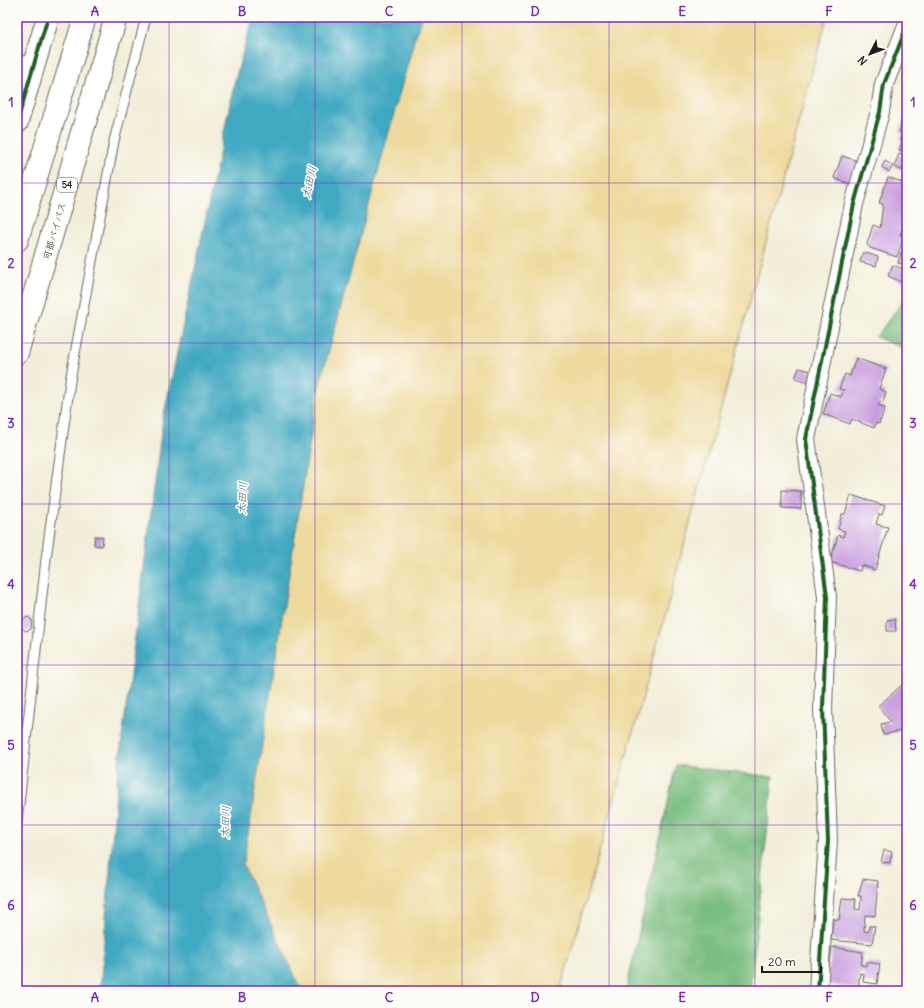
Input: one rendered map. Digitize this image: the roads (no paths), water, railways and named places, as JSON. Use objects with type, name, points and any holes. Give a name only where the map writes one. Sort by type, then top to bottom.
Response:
[{"type":"main road","points":[[17,122],[24,67],[48,17]]},
{"type":"main road","points":[[17,240],[85,17]]},
{"type":"main road","name":"可部バイパス","points":[[17,353],[116,17]]},
{"type":"street","points":[[818,991],[828,841],[823,708],[827,597],[806,439],[854,204],[880,112],[884,84],[907,26]]},
{"type":"lane","points":[[17,822],[46,559],[70,381],[114,142],[146,17]]},
{"type":"water","name":"太田川","points":[[253,17],[423,17],[416,33],[318,390],[243,865],[302,991],[100,991],[118,770],[163,419],[235,80]]}]
